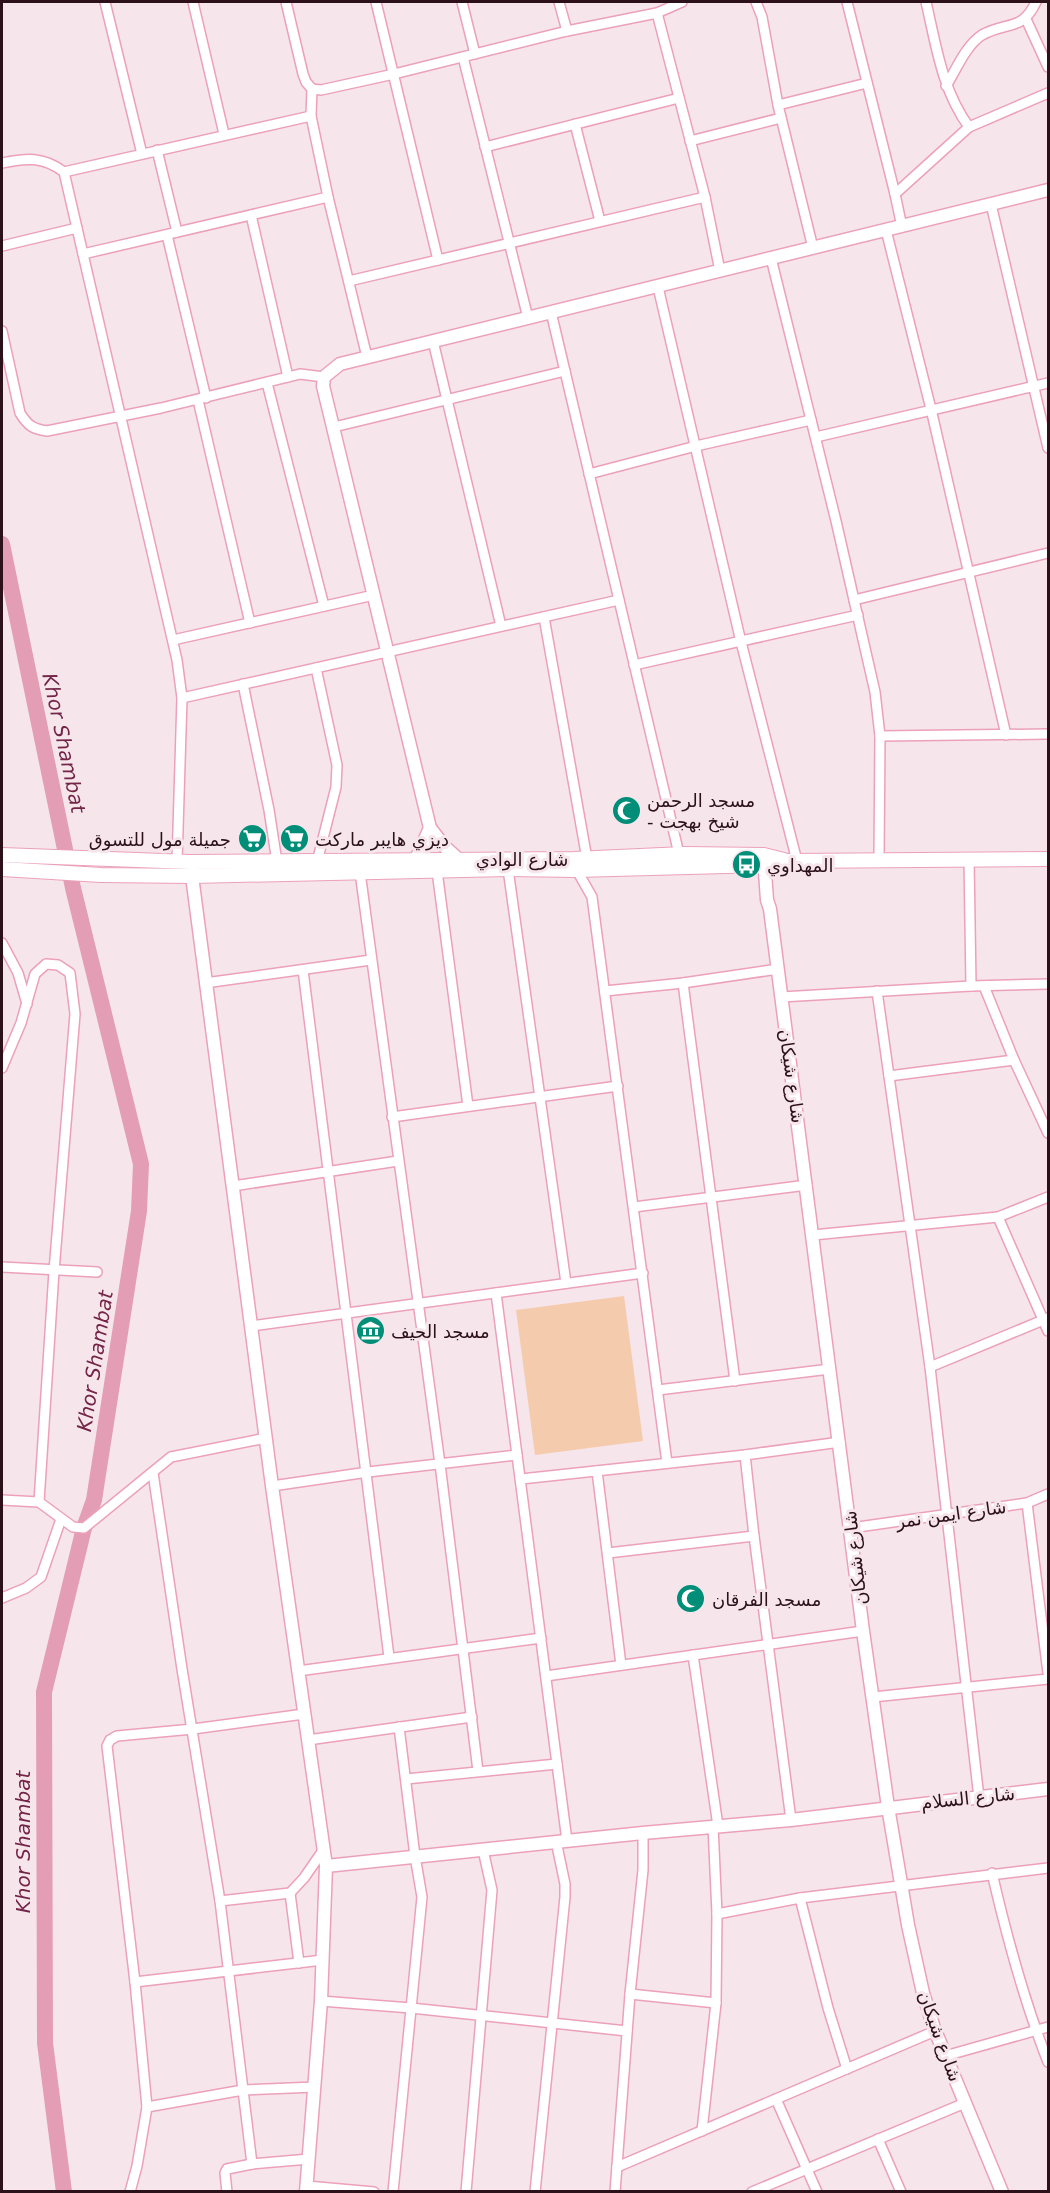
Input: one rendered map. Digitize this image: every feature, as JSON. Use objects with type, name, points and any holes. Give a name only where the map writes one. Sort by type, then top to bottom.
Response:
[{"type":"main road","name":"شارع الوادي","points":[[2,855],[101,875],[192,876],[508,869],[679,855],[793,861],[1048,859]]},
{"type":"main road","name":"شارع الوادي","points":[[2,869],[100,860],[316,862],[458,859],[579,863],[768,860]]},
{"type":"street","points":[[105,2],[142,153]]},
{"type":"street","points":[[193,2],[224,134]]},
{"type":"street","points":[[286,2],[303,74],[312,89],[311,116],[367,357]]},
{"type":"street","points":[[376,2],[438,260]]},
{"type":"street","points":[[462,2],[474,54]]},
{"type":"street","points":[[559,2],[567,31]]},
{"type":"street","points":[[656,2],[705,197],[720,270]]},
{"type":"street","points":[[312,89],[321,90],[567,31],[659,13],[682,2]]},
{"type":"street","points":[[756,2],[762,17],[778,105],[813,248]]},
{"type":"street","points":[[847,2],[902,226]]},
{"type":"street","points":[[926,2],[946,86],[957,111],[969,127]]},
{"type":"street","points":[[946,86],[971,45],[981,36],[1026,19],[1036,2]]},
{"type":"street","points":[[1026,19],[1048,68]]},
{"type":"street","points":[[463,57],[528,318]]},
{"type":"street","points":[[778,105],[867,83]]},
{"type":"street","points":[[895,194],[969,127],[1048,93]]},
{"type":"street","points":[[485,147],[679,98]]},
{"type":"street","points":[[64,172],[311,116]]},
{"type":"street","points":[[690,141],[782,118]]},
{"type":"street","points":[[575,124],[600,221]]},
{"type":"street","points":[[157,150],[202,399],[250,623]]},
{"type":"street","points":[[2,163],[19,159],[35,159],[52,163],[64,172],[173,640],[182,698],[177,862]]},
{"type":"street","points":[[458,859],[430,828],[323,386],[324,377],[335,366],[367,357],[1048,190]]},
{"type":"street","points":[[83,254],[328,196]]},
{"type":"street","points":[[349,281],[705,197]]},
{"type":"street","points":[[991,204],[1048,448]]},
{"type":"street","points":[[251,215],[288,377]]},
{"type":"street","points":[[2,246],[77,228]]},
{"type":"street","points":[[885,230],[931,409],[1006,735]]},
{"type":"street","points":[[771,258],[816,437],[875,692],[880,736],[879,860]]},
{"type":"street","points":[[658,287],[793,861]]},
{"type":"street","points":[[551,312],[679,855]]},
{"type":"street","points":[[2,331],[20,414],[27,425],[34,429],[47,431],[202,399],[300,374],[324,377]]},
{"type":"street","points":[[433,341],[501,626]]},
{"type":"street","points":[[334,427],[565,371]]},
{"type":"street","points":[[267,383],[324,606]]},
{"type":"street","points":[[816,437],[1048,383]]},
{"type":"street","points":[[589,474],[696,446],[811,420]]},
{"type":"street","points":[[854,600],[1048,553]]},
{"type":"street","points":[[173,640],[374,595]]},
{"type":"street","points":[[182,698],[619,600]]},
{"type":"street","points":[[634,665],[858,615]]},
{"type":"street","points":[[544,617],[579,863],[592,897],[643,1273],[666,1463]]},
{"type":"street","points":[[316,668],[337,765],[336,787],[316,862]]},
{"type":"street","points":[[243,684],[269,810],[277,862]]},
{"type":"street","points":[[880,736],[1048,734]]},
{"type":"street","points":[[415,861],[430,828]]},
{"type":"street","points":[[969,859],[971,986]]},
{"type":"street","name":"شارع شيكان","points":[[768,860],[774,901],[771,909],[781,998],[864,1631],[888,1807],[908,1925],[923,1993],[935,2031],[1002,2192]]},
{"type":"street","points":[[508,869],[567,1284]]},
{"type":"street","points":[[437,871],[468,1106]]},
{"type":"street","points":[[360,872],[440,1464],[478,1771]]},
{"type":"street","points":[[192,876],[272,1486],[326,1866],[321,2001],[307,2189],[374,2192]]},
{"type":"street","points":[[2,943],[18,973],[27,1004]]},
{"type":"street","points":[[205,983],[371,960]]},
{"type":"street","points":[[2,1068],[27,1004],[35,974],[46,964],[58,965],[70,973],[75,1014],[54,1270],[39,1502]]},
{"type":"street","points":[[605,991],[683,983],[778,969]]},
{"type":"street","points":[[303,970],[368,1472],[389,1658]]},
{"type":"street","points":[[683,983],[735,1381]]},
{"type":"street","points":[[781,998],[971,986],[1048,984]]},
{"type":"street","points":[[984,986],[1014,1060],[1048,1133]]},
{"type":"street","points":[[877,991],[930,1367],[979,1798]]},
{"type":"street","points":[[890,1076],[1014,1060]]},
{"type":"street","points":[[392,1117],[618,1086]]},
{"type":"street","points":[[233,1186],[398,1161]]},
{"type":"street","points":[[634,1207],[807,1185]]},
{"type":"street","points":[[813,1235],[998,1217],[1048,1197]]},
{"type":"street","points":[[998,1217],[1046,1319],[1048,1331]]},
{"type":"street","points":[[2,1267],[97,1272]]},
{"type":"street","points":[[251,1326],[643,1273]]},
{"type":"street","points":[[496,1293],[557,1764],[565,1897],[536,2192]]},
{"type":"street","points":[[930,1367],[1046,1319]]},
{"type":"street","points":[[658,1390],[830,1370]]},
{"type":"street","points":[[2,1500],[39,1502],[61,1520],[77,1529],[84,1528],[171,1457],[266,1438]]},
{"type":"street","points":[[521,1479],[745,1455],[840,1442]]},
{"type":"street","points":[[272,1486],[368,1472],[517,1455]]},
{"type":"street","points":[[745,1455],[791,1820]]},
{"type":"street","points":[[597,1471],[621,1665]]},
{"type":"street","points":[[153,1473],[220,1901],[252,2164]]},
{"type":"street","name":"شارع ايمن نمر","points":[[851,1528],[1027,1503],[1048,1494]]},
{"type":"street","points":[[1027,1503],[1048,1673]]},
{"type":"street","points":[[2,1598],[26,1588],[41,1577],[61,1520]]},
{"type":"street","points":[[608,1553],[754,1536]]},
{"type":"street","points":[[546,1676],[864,1631]]},
{"type":"street","points":[[298,1671],[541,1638]]},
{"type":"street","points":[[693,1654],[715,1826],[717,1914],[716,2003],[702,2131]]},
{"type":"street","points":[[873,1697],[1048,1679]]},
{"type":"street","points":[[130,2192],[147,2107],[135,1982],[107,1746],[110,1740],[117,1736],[193,1729],[304,1714]]},
{"type":"street","points":[[308,1740],[472,1717]]},
{"type":"street","points":[[393,2192],[422,1897],[399,1727]]},
{"type":"street","points":[[406,1779],[557,1764]]},
{"type":"street","name":"شارع السلام","points":[[326,1866],[791,1820],[1048,1789]]},
{"type":"street","points":[[615,2192],[630,1994],[643,1870],[643,1833]]},
{"type":"street","points":[[220,1901],[290,1893],[304,1878],[324,1849]]},
{"type":"street","points":[[466,2192],[492,1890],[483,1850]]},
{"type":"street","points":[[717,1914],[800,1898],[1048,1868]]},
{"type":"street","points":[[992,1874],[1010,1949],[1048,2062]]},
{"type":"street","points":[[290,1893],[299,1963]]},
{"type":"street","points":[[800,1898],[828,2008],[847,2069]]},
{"type":"street","points":[[135,1982],[323,1960]]},
{"type":"street","points":[[630,1994],[716,2003]]},
{"type":"street","points":[[321,2001],[411,2008],[627,2031]]},
{"type":"street","points":[[945,2056],[1048,2026]]},
{"type":"street","points":[[617,2167],[935,2031]]},
{"type":"street","points":[[147,2107],[243,2091],[315,2086]]},
{"type":"street","points":[[776,2099],[817,2192]]},
{"type":"street","points":[[752,2192],[965,2103]]},
{"type":"street","points":[[878,2139],[901,2192]]},
{"type":"street","points":[[227,2192],[225,2173],[227,2169],[252,2164],[309,2159]]},
{"type":"shaded area","points":[[624,1296],[643,1441],[535,1455],[516,1310]]},
{"type":"waterway","name":"Khor Shambat","points":[[2,544],[73,888],[141,1164],[139,1211],[94,1500],[84,1528],[44,1692],[45,2043],[64,2192]]},
{"type":"place","name":"مسجد الرحمن - شيخ بهجت","points":[[626,810]]},
{"type":"place","name":"جميلة مول للتسوق","points":[[252,839]]},
{"type":"place","name":"ديزي هايبر ماركت","points":[[294,839]]},
{"type":"place","name":"المهداوي","points":[[746,865]]},
{"type":"place","name":"مسجد الحيف","points":[[370,1331]]},
{"type":"place","name":"مسجد الفرقان","points":[[691,1599]]}]
